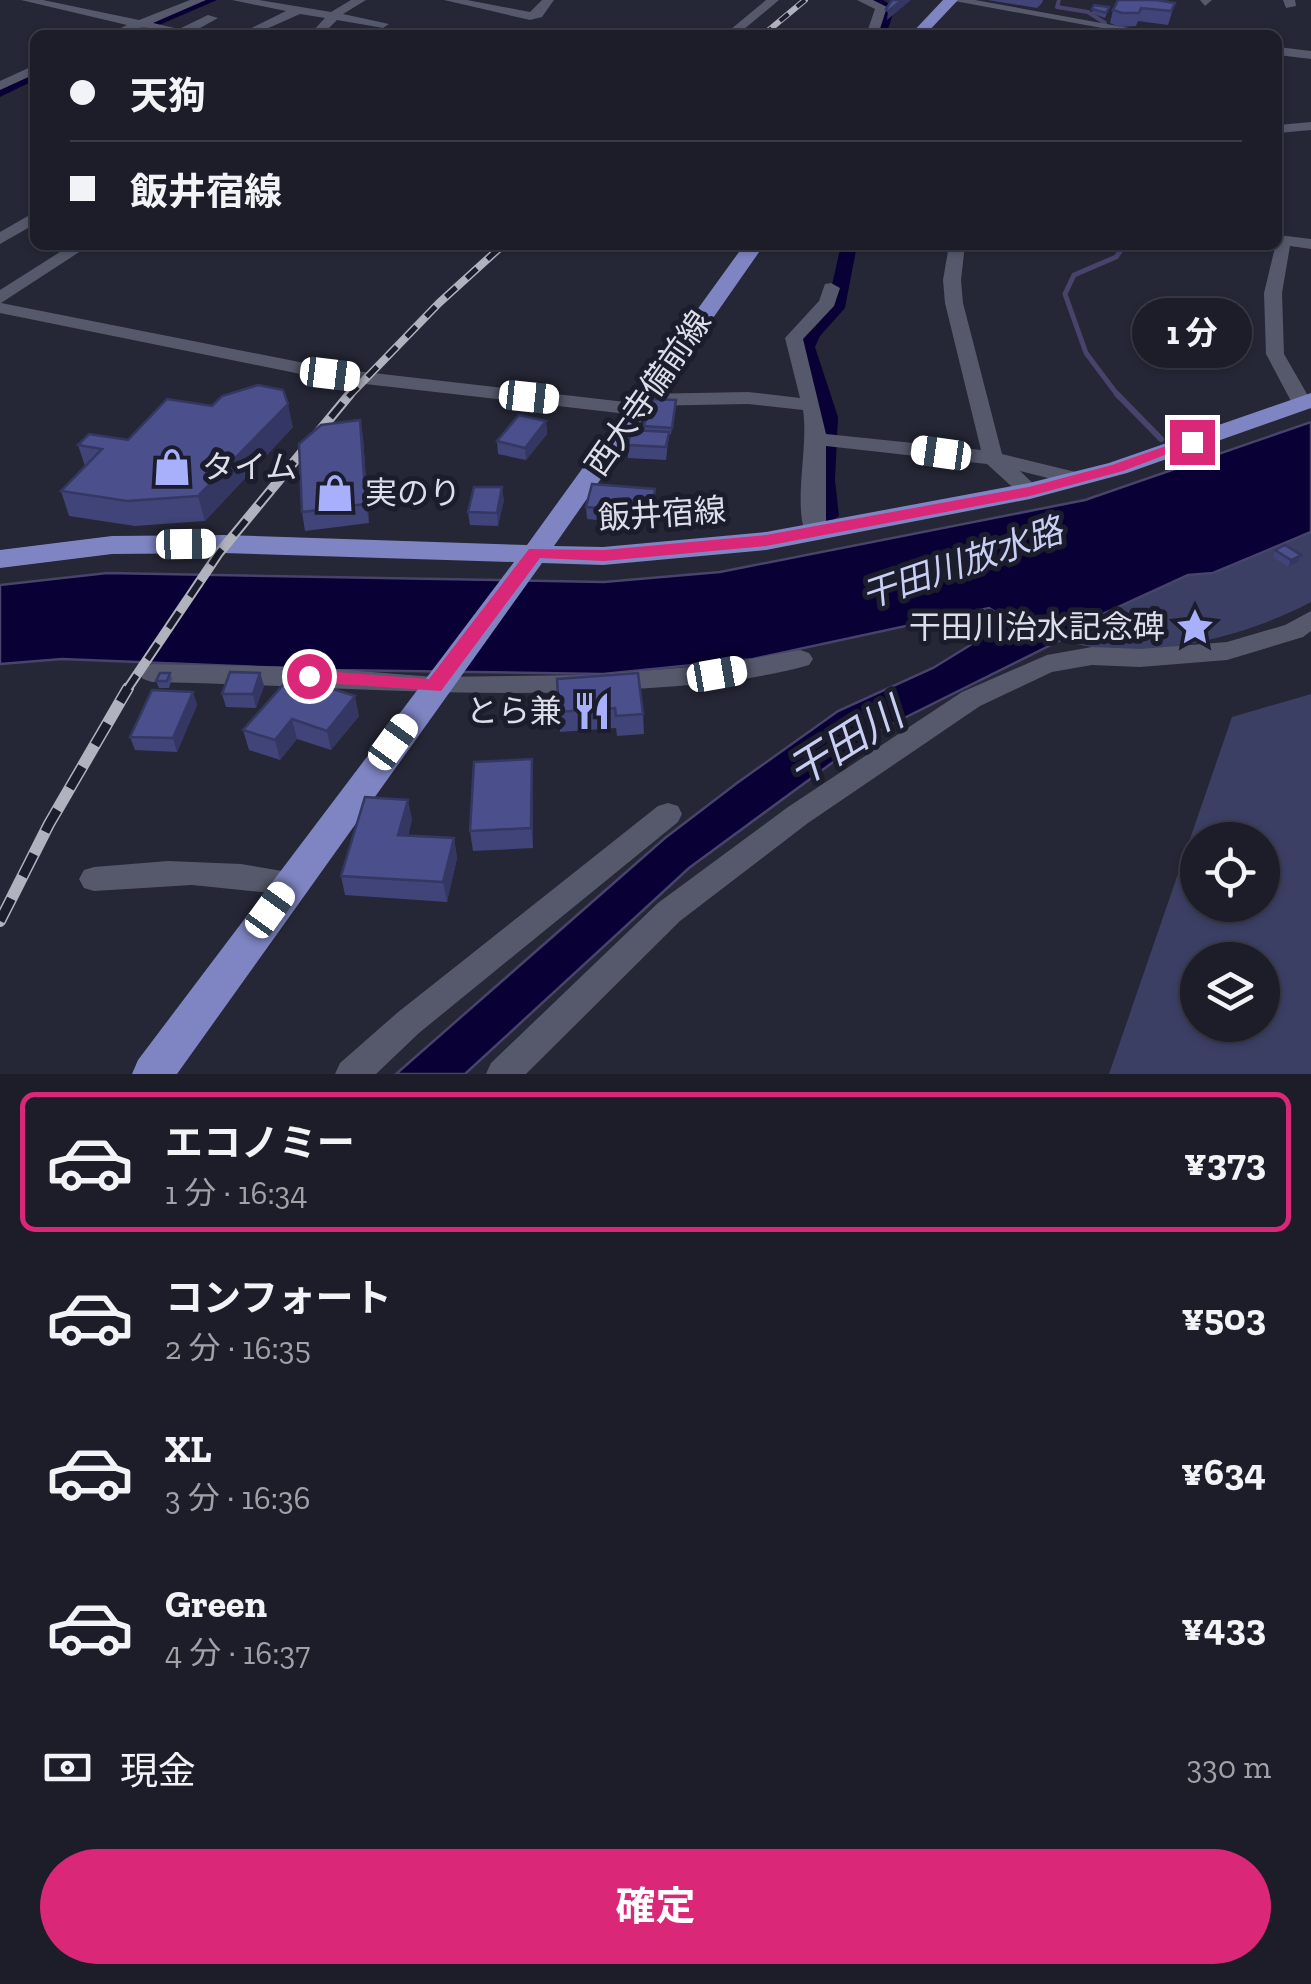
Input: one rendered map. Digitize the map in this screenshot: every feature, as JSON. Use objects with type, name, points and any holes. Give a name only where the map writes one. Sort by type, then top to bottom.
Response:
[{"type":"main road","points":[[922,30],[953,0]]},
{"type":"main road","name":"西大寺備前線","points":[[153,1074],[750,250]]},
{"type":"main road","name":"飯井宿線","points":[[0,559],[112,545],[223,544],[527,562],[766,540],[1030,491],[1306,402]]},
{"type":"street","points":[[27,0],[170,30]]},
{"type":"street","points":[[127,30],[200,0]]},
{"type":"street","points":[[238,0],[382,24]]},
{"type":"street","points":[[322,30],[332,18],[360,0]]},
{"type":"street","points":[[450,0],[530,16],[538,14],[548,0]]},
{"type":"street","points":[[736,30],[773,0]]},
{"type":"street","points":[[863,0],[881,7],[874,30]]},
{"type":"street","points":[[953,0],[1130,30]]},
{"type":"street","points":[[254,30],[295,12]]},
{"type":"street","points":[[248,15],[276,20]]},
{"type":"street","points":[[193,30],[212,18]]},
{"type":"street","points":[[1282,51],[1311,54]]},
{"type":"street","points":[[0,86],[30,71]]},
{"type":"street","points":[[1282,129],[1311,126]]},
{"type":"street","points":[[0,239],[30,220]]},
{"type":"street","points":[[1282,241],[1311,244]]},
{"type":"street","points":[[0,298],[74,250]]},
{"type":"street","points":[[956,250],[952,280],[954,304],[993,458],[1030,491]]},
{"type":"street","points":[[1279,250],[1273,292],[1275,354],[1306,402]]},
{"type":"street","points":[[815,532],[810,504],[825,440],[794,338],[828,302],[830,288]]},
{"type":"street","points":[[0,308],[330,374],[639,404],[748,398],[812,405]]},
{"type":"street","points":[[825,440],[993,458],[1076,479]]},
{"type":"street","points":[[503,1074],[682,902],[798,814],[971,699],[1047,664],[1092,656],[1140,658],[1226,651],[1294,630],[1311,619]]},
{"type":"street","points":[[152,673],[438,681],[652,681],[800,659]]},
{"type":"street","points":[[352,1074],[408,1023],[668,814]]},
{"type":"street","points":[[94,879],[158,871],[215,872],[290,883]]},
{"type":"shaded area","points":[[1311,532],[1311,602],[1284,615],[1221,637],[1154,649],[1090,647],[1060,639],[1095,624],[1095,617],[1188,575],[1213,572]]},
{"type":"shaded area","points":[[1311,694],[1311,1074],[1109,1074],[1180,868],[1180,922],[1280,922],[1280,822],[1196,822],[1232,717]]},
{"type":"water","points":[[1311,422],[1311,532],[1213,573],[1188,575],[1096,617],[1095,623],[870,735],[689,868],[465,1074],[396,1074],[665,838],[737,783],[838,711],[933,668],[1003,625],[1006,618],[989,608],[753,659],[603,674],[334,670],[62,659],[0,664],[0,585],[107,573],[604,582],[720,572],[1085,500]]},
{"type":"building","points":[[892,0],[902,0],[888,11],[886,9]]},
{"type":"building","points":[[1118,0],[1175,3],[1171,11],[1141,8],[1139,13],[1122,13],[1113,10]]},
{"type":"building","points":[[1094,5],[1109,7],[1106,13],[1092,9]]},
{"type":"building","points":[[258,385],[283,390],[288,404],[198,496],[127,501],[61,491],[102,449],[78,445],[89,434],[128,440],[167,399],[212,406],[222,396]]},
{"type":"building","points":[[650,399],[676,400],[672,428],[644,426],[647,412],[639,410]]},
{"type":"building","points":[[519,415],[546,421],[525,448],[497,441]]},
{"type":"building","name":"実のり","points":[[360,420],[366,504],[302,512],[299,444],[321,425]]},
{"type":"building","points":[[631,430],[669,432],[666,447],[628,445]]},
{"type":"building","points":[[592,484],[655,489],[653,502],[628,500],[625,510],[586,507]]},
{"type":"building","points":[[474,487],[502,487],[497,513],[468,512]]},
{"type":"building","points":[[1285,545],[1301,555],[1291,560],[1275,550]]},
{"type":"building","points":[[230,672],[260,673],[253,694],[222,694]]},
{"type":"building","points":[[160,673],[170,673],[167,681],[156,681]]},
{"type":"building","points":[[638,673],[643,714],[616,716],[615,708],[559,712],[557,679]]},
{"type":"building","points":[[291,676],[355,696],[327,731],[292,719],[275,740],[243,730]]},
{"type":"building","points":[[152,690],[193,692],[173,738],[130,737]]},
{"type":"building","points":[[532,759],[531,828],[470,831],[474,762]]},
{"type":"building","points":[[365,797],[408,800],[398,835],[454,838],[443,882],[341,876]]},
{"type":"waterway","points":[[137,30],[211,0]]},
{"type":"waterway","points":[[874,0],[889,8],[882,30]]},
{"type":"waterway","points":[[1059,0],[1057,7],[1088,12],[1105,23]]},
{"type":"waterway","points":[[0,93],[30,78]]},
{"type":"waterway","points":[[828,516],[824,480],[828,417],[806,347],[811,334],[836,308],[848,250]]},
{"type":"waterway","points":[[1119,397],[1086,353],[1065,294],[1074,275],[1116,257],[1121,250]]},
{"type":"waterway","points":[[1117,394],[1161,439]]},
{"type":"railway","points":[[769,30],[805,0]]},
{"type":"railway","points":[[348,397],[439,303],[497,250]]},
{"type":"railway","points":[[128,688],[219,553],[350,394]]},
{"type":"railway","points":[[0,921],[49,824],[128,688]]},
{"type":"place","name":"タイム","points":[[172,467]]},
{"type":"place","name":"実のり","points":[[335,493]]},
{"type":"place","name":"干田川治水記念碑","points":[[1195,627]]},
{"type":"place","name":"とら兼","points":[[592,711]]},
{"type":"route","points":[[309,676],[434,686],[535,553],[604,556],[766,540],[1030,491],[1118,468],[1192,442]]},
{"type":"water label","name":"干田川放水路","points":[[962,563]]},
{"type":"water label","name":"干田川","points":[[845,742]]}]
